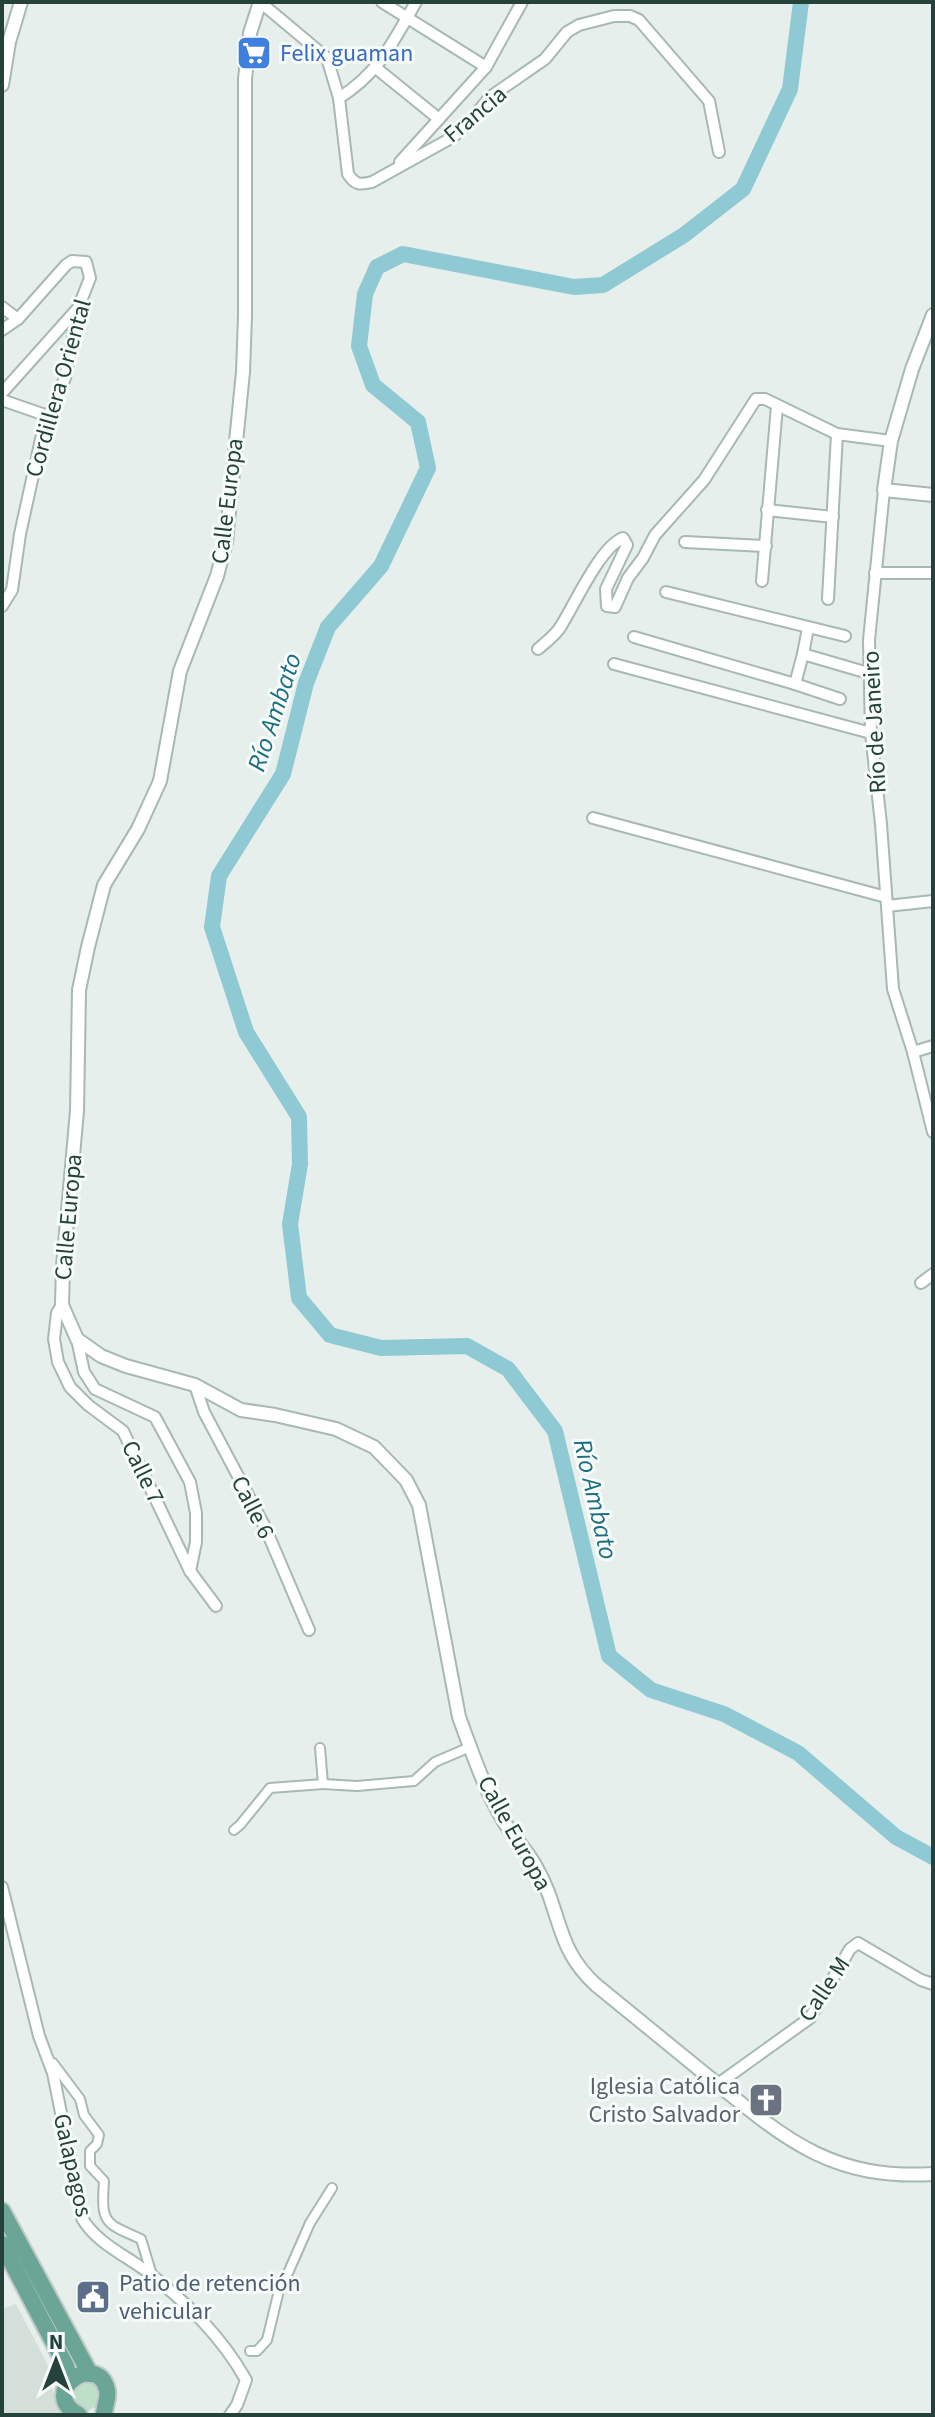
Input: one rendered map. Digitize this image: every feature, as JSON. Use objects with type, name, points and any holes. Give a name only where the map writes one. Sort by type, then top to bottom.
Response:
[{"type":"main road","points":[[2,2211],[90,2374]]},
{"type":"main road","points":[[2,2244],[66,2366],[70,2381],[65,2399],[76,2414]]},
{"type":"main road","points":[[70,2381],[82,2374],[99,2378],[106,2386],[107,2396],[101,2412]]},
{"type":"street","points":[[2,85],[9,42],[21,2]]},
{"type":"street","name":"Francia","points":[[260,2],[327,58],[339,98],[348,174],[353,182],[360,185],[372,182],[453,137],[490,97],[545,59],[567,32],[579,25],[614,16],[630,16],[639,20],[709,101],[719,152]]},
{"type":"street","name":"Calle Europa","points":[[260,2],[250,33],[245,79],[244,344],[226,542],[217,576],[180,671],[160,781],[138,829],[104,885],[88,947],[79,990],[77,1111],[62,1305],[77,1339],[101,1356],[195,1385],[241,1410],[336,1429],[374,1447],[406,1480],[419,1505],[459,1717],[498,1811],[535,1865],[552,1900],[564,1944],[573,1960],[596,1985],[777,2132],[812,2153],[882,2174],[933,2174]]},
{"type":"street","points":[[382,2],[486,67]]},
{"type":"street","points":[[339,98],[376,68],[416,2]]},
{"type":"street","points":[[390,172],[486,67],[522,2]]},
{"type":"street","points":[[376,68],[439,119]]},
{"type":"street","name":"Cordillera Oriental","points":[[2,606],[12,590],[20,534],[48,416],[65,378],[79,306],[90,278],[89,266],[80,260],[66,265],[18,319]]},
{"type":"street","points":[[2,393],[79,306]]},
{"type":"street","points":[[2,307],[18,319],[2,330]]},
{"type":"street","name":"Río de Janeiro","points":[[933,315],[912,369],[891,441],[875,573],[868,673],[893,989],[933,1132]]},
{"type":"street","points":[[538,649],[559,630],[583,592],[587,577],[615,543],[623,538],[627,545],[606,589],[607,606],[615,607],[628,578],[655,535],[704,480],[756,399],[765,399],[837,434],[891,441]]},
{"type":"street","points":[[2,400],[48,416]]},
{"type":"street","points":[[762,581],[777,406]]},
{"type":"street","points":[[828,599],[837,434]]},
{"type":"street","points":[[884,490],[933,495]]},
{"type":"street","points":[[767,510],[833,517]]},
{"type":"street","points":[[685,542],[766,546]]},
{"type":"street","points":[[875,573],[933,573]]},
{"type":"street","points":[[666,592],[845,636]]},
{"type":"street","points":[[795,684],[808,628]]},
{"type":"street","points":[[634,637],[840,699]]},
{"type":"street","points":[[803,654],[868,673]]},
{"type":"street","points":[[614,664],[871,733]]},
{"type":"street","points":[[593,818],[887,902],[933,901]]},
{"type":"street","points":[[913,1052],[933,1046]]},
{"type":"street","points":[[921,1283],[933,1274]]},
{"type":"street","name":"Calle 7","points":[[62,1305],[57,1313],[54,1339],[58,1362],[70,1387],[123,1431],[190,1571],[216,1606]]},
{"type":"street","points":[[77,1339],[80,1359],[95,1389],[155,1417],[190,1482],[196,1513],[196,1542],[190,1571]]},
{"type":"street","name":"Calle 6","points":[[195,1385],[204,1412],[265,1527],[309,1630]]},
{"type":"street","points":[[234,1830],[270,1788],[414,1781],[442,1758],[470,1747]]},
{"type":"street","points":[[320,1748],[323,1784]]},
{"type":"street","name":"Galapagos","points":[[2,1887],[53,2073],[82,2218],[91,2233],[152,2275],[208,2326],[231,2353],[246,2380],[230,2415]]},
{"type":"street","name":"Calle M","points":[[718,2084],[810,2018],[850,1949],[858,1943],[932,1983]]},
{"type":"street","points":[[46,2055],[80,2099],[84,2115],[99,2135],[97,2144],[90,2151],[90,2166],[104,2181],[107,2222],[117,2230],[141,2239],[152,2275]]},
{"type":"street","points":[[250,2351],[257,2351],[267,2340],[282,2278],[288,2273],[310,2223],[332,2188]]},
{"type":"shaded area","points":[[16,2304],[54,2377],[51,2386],[61,2415],[2,2415],[2,2309]]},
{"type":"green space","points":[[89,2378],[101,2388],[100,2404],[86,2412],[75,2409],[70,2388]]},
{"type":"waterway","name":"Río Ambato","points":[[801,2],[790,89],[743,189],[684,235],[603,285],[574,287],[403,254],[377,267],[365,294],[359,346],[373,385],[418,422],[428,468],[381,566],[328,627],[306,683],[283,774],[219,876],[212,927],[246,1032],[299,1117],[300,1164],[290,1224],[299,1298],[330,1335],[381,1348],[467,1346],[508,1369],[555,1431],[609,1656],[651,1690],[724,1714],[798,1753],[896,1837],[933,1857]]},
{"type":"place","name":"Felix guaman","points":[[254,53]]},
{"type":"place","name":"Iglesia Católica Cristo Salvador","points":[[766,2100]]},
{"type":"place","name":"Patio de retención vehicular","points":[[93,2297]]}]
